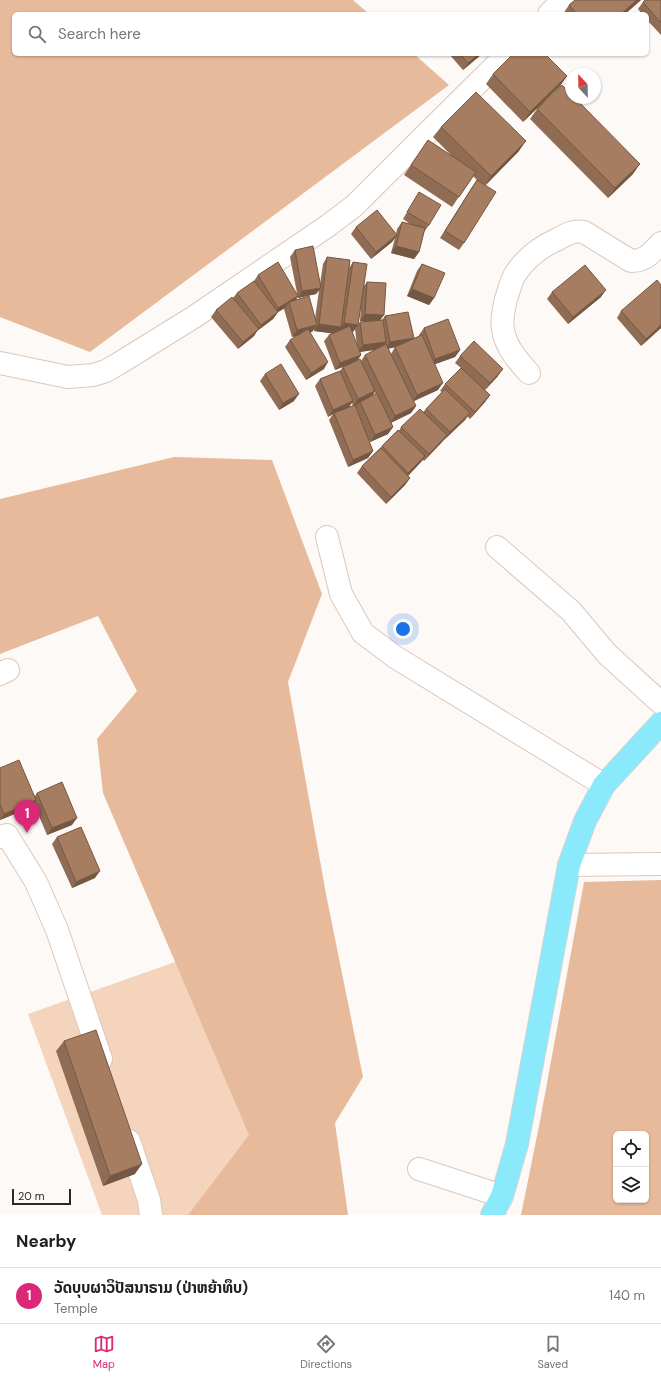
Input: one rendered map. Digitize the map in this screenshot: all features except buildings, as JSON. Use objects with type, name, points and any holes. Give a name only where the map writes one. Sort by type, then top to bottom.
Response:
[{"type":"main road","points":[[497,1206],[516,1144],[569,865],[585,821],[604,785],[661,722]]},
{"type":"street","points":[[551,12],[563,0]]},
{"type":"street","points":[[0,363],[68,377],[106,371],[118,364],[194,317],[354,206],[505,56]]},
{"type":"street","points":[[529,373],[518,360],[510,347],[503,329],[503,310],[508,291],[515,274],[527,260],[547,244],[571,232],[578,231],[584,232],[631,261],[640,261],[647,257],[661,243]]},
{"type":"street","points":[[327,537],[341,594],[363,633],[395,657],[604,785]]},
{"type":"street","points":[[496,547],[571,611],[608,654],[661,703]]},
{"type":"street","points":[[0,837],[7,835],[36,882],[57,930],[108,1079]]},
{"type":"street","points":[[569,865],[661,864]]},
{"type":"street","points":[[124,1124],[148,1200],[150,1215]]},
{"type":"street","points":[[419,1169],[497,1206]]},
{"type":"shaded area","points":[[0,0],[353,0],[367,12],[12,12],[12,56],[416,56],[449,85],[90,352],[0,317]]},
{"type":"shaded area","points":[[174,457],[272,460],[322,594],[288,682],[326,894],[363,1077],[335,1123],[348,1215],[188,1215],[249,1135],[103,793],[97,739],[137,691],[98,616],[0,654],[0,499]]},
{"type":"shaded area","points":[[661,880],[661,1215],[521,1215],[584,882]]},
{"type":"shaded area","points":[[240,939],[329,1215],[102,1215],[28,1014]]},
{"type":"place","name":"ວັດບຸບຜາວິປັສນາຣາມ (ປ່າຫຍ້າທຶບ)","points":[[27,833]]}]
